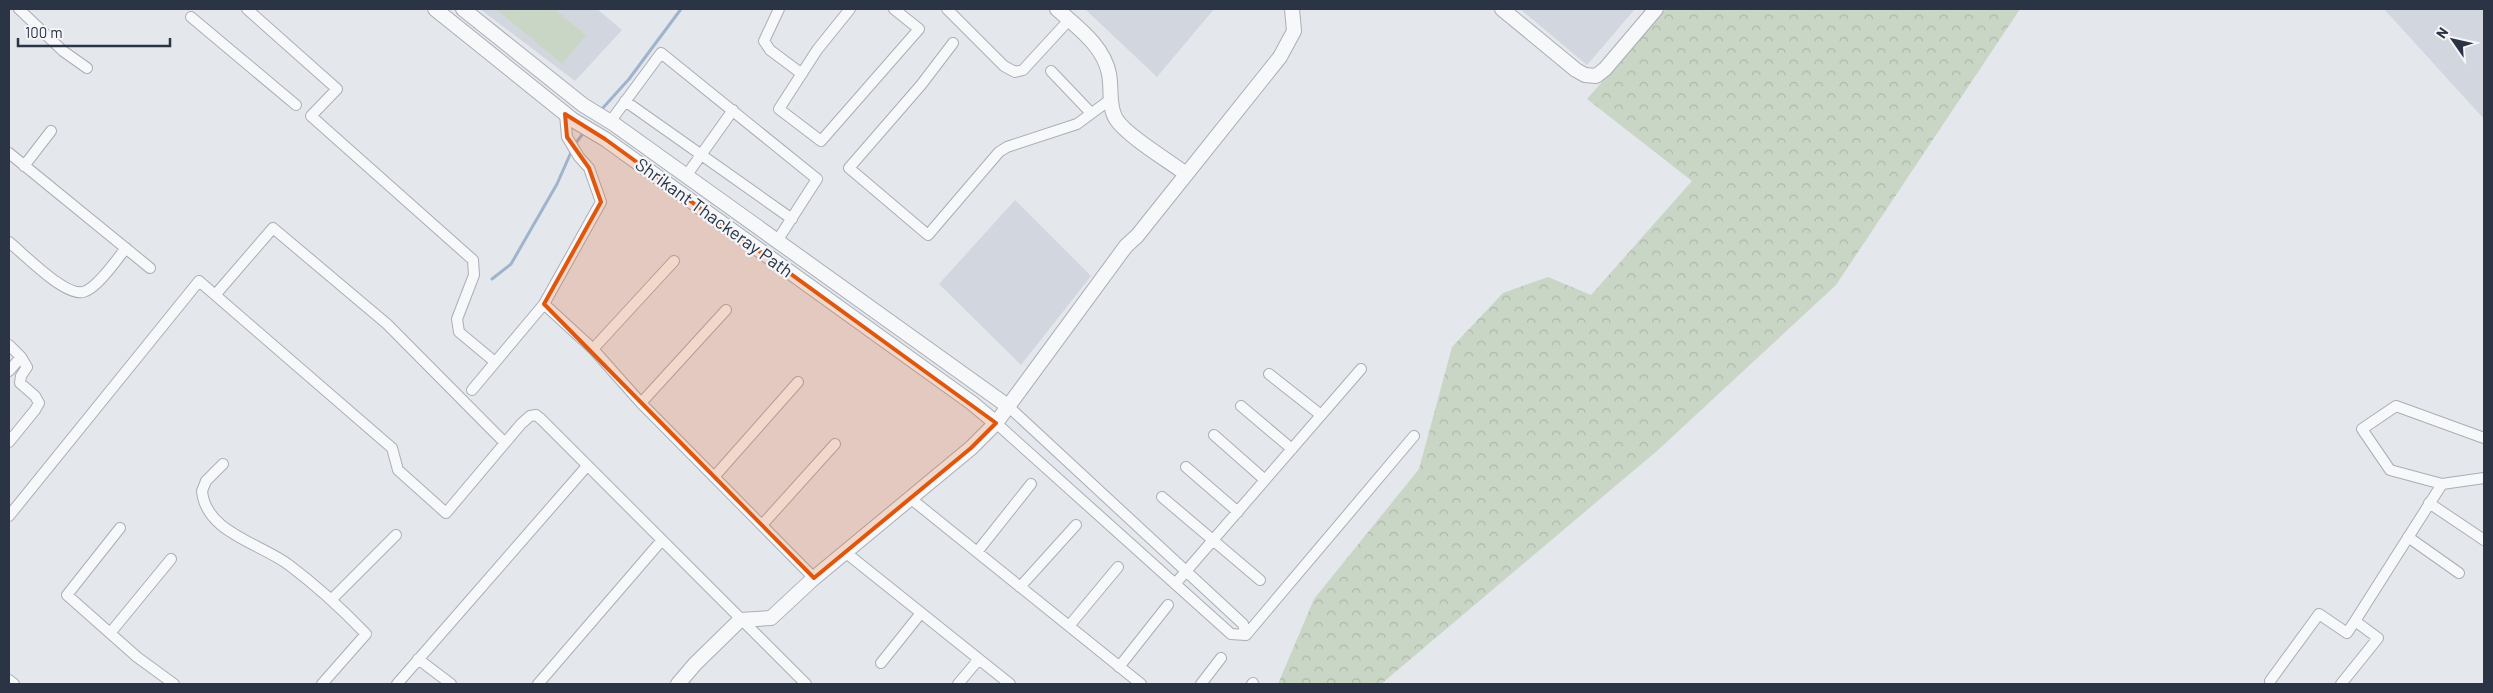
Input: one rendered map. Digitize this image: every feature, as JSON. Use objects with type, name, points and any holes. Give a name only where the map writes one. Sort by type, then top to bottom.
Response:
[{"type":"street","points":[[19,9],[64,51],[87,68]]},
{"type":"street","points":[[247,9],[337,89],[311,116],[473,260],[474,276],[457,319],[459,332],[496,362]]},
{"type":"street","name":"Shrikant Thackeray Path","points":[[435,9],[569,117],[593,132],[949,386],[996,423]]},
{"type":"street","name":"Shrikant Thackeray Path","points":[[464,9],[583,105],[686,176],[1009,407]]},
{"type":"street","points":[[778,9],[764,41],[770,50],[802,74]]},
{"type":"street","points":[[850,9],[817,50],[779,109],[821,141],[919,29],[894,9]]},
{"type":"street","points":[[948,9],[1004,66],[1014,72],[1023,70],[1069,20]]},
{"type":"street","points":[[1057,9],[1093,43],[1105,59],[1110,75],[1110,100],[1116,119],[1130,133],[1186,174]]},
{"type":"street","points":[[678,684],[695,664],[740,620],[771,618],[814,578],[971,448],[996,423],[1115,261],[1280,57],[1294,31],[1292,9]]},
{"type":"street","points":[[1502,9],[1576,70],[1584,75],[1596,76],[1605,69],[1656,9]]},
{"type":"street","points":[[191,17],[296,105]]},
{"type":"street","points":[[953,43],[921,85],[849,168],[928,235],[999,152],[1007,147],[1077,124],[1110,100]]},
{"type":"street","points":[[607,120],[625,101],[661,53],[817,179],[777,241]]},
{"type":"street","points":[[1051,71],[1091,113]]},
{"type":"street","points":[[625,101],[700,156],[792,218]]},
{"type":"street","points":[[686,176],[732,110]]},
{"type":"street","points":[[472,390],[544,304],[601,202],[589,168],[579,157],[567,137],[569,117]]},
{"type":"street","points":[[24,166],[51,131]]},
{"type":"street","points":[[9,153],[150,268]]},
{"type":"street","points":[[216,294],[274,228],[387,324],[505,443]]},
{"type":"street","points":[[9,242],[63,287],[73,292],[85,292],[102,277],[126,248]]},
{"type":"street","points":[[593,349],[674,260]]},
{"type":"street","points":[[9,516],[200,281],[392,448],[398,470],[446,513],[525,420],[530,416],[536,415],[806,684]]},
{"type":"street","points":[[544,304],[593,349],[641,402],[814,578]]},
{"type":"street","points":[[641,402],[726,310]]},
{"type":"street","points":[[9,345],[22,357],[27,367],[20,376],[20,383],[35,396],[39,403],[9,442]]},
{"type":"street","points":[[9,371],[22,357]]},
{"type":"street","points":[[1175,584],[1361,369]]},
{"type":"street","points":[[1268,374],[1321,416]]},
{"type":"street","points":[[714,477],[798,382]]},
{"type":"street","points":[[1241,406],[1292,449]]},
{"type":"street","points":[[2484,438],[2396,406],[2362,430],[2390,470],[2442,484],[2484,478]]},
{"type":"street","points":[[1009,407],[1243,624],[1246,635]]},
{"type":"street","points":[[996,423],[1231,634],[1246,635]]},
{"type":"street","points":[[1214,435],[1265,480]]},
{"type":"street","points":[[1246,635],[1414,436]]},
{"type":"street","points":[[762,526],[835,444]]},
{"type":"street","points":[[223,464],[206,480],[202,491],[208,512],[223,526],[287,563],[332,599],[366,634],[322,684]]},
{"type":"street","points":[[397,684],[588,466]]},
{"type":"street","points":[[1061,481],[1072,466]]},
{"type":"street","points":[[1186,467],[1238,512]]},
{"type":"street","points":[[977,552],[1031,484]]},
{"type":"street","points":[[2270,681],[2320,614],[2347,633],[2442,484]]},
{"type":"street","points":[[1162,497],[1260,580]]},
{"type":"street","points":[[910,498],[1141,684]]},
{"type":"street","points":[[2429,503],[2484,540]]},
{"type":"street","points":[[1020,587],[1076,525]]},
{"type":"street","points":[[120,528],[67,595],[137,657],[174,684]]},
{"type":"street","points":[[332,599],[396,535]]},
{"type":"street","points":[[2408,537],[2459,573]]},
{"type":"street","points":[[538,684],[662,540]]},
{"type":"street","points":[[845,552],[1010,684]]},
{"type":"street","points":[[111,632],[171,559]]},
{"type":"street","points":[[1069,626],[1118,567]]},
{"type":"street","points":[[1119,667],[1168,605]]},
{"type":"street","points":[[880,663],[921,613]]},
{"type":"street","points":[[2341,684],[2378,638],[2355,621]]},
{"type":"street","points":[[1201,684],[1221,658]]},
{"type":"street","points":[[418,659],[451,684]]},
{"type":"street","points":[[958,684],[979,659]]},
{"type":"street","points":[[9,680],[14,684]]},
{"type":"highlighted area","points":[[565,114],[605,139],[996,423],[971,448],[814,578],[544,304],[601,202],[589,168],[567,137]]},
{"type":"shaded area","points":[[480,9],[597,9],[622,30],[575,81]]},
{"type":"shaded area","points":[[1085,9],[1214,9],[1157,77]]},
{"type":"shaded area","points":[[1520,9],[1635,9],[1587,65]]},
{"type":"shaded area","points":[[2384,9],[2484,9],[2484,119]]},
{"type":"shaded area","points":[[1015,200],[1091,276],[1021,365],[939,284]]},
{"type":"green space","points":[[496,9],[554,9],[586,35],[562,64]]},
{"type":"green space","points":[[1666,9],[2020,9],[1836,285],[1658,450],[1381,684],[1278,684],[1314,599],[1419,469],[1452,347],[1503,293],[1548,277],[1591,295],[1692,181],[1587,99]]},
{"type":"waterway","points":[[601,110],[629,79],[681,9]]},
{"type":"waterway","points":[[575,144],[585,131]]},
{"type":"waterway","points":[[492,279],[511,264],[557,184],[572,150]]}]
